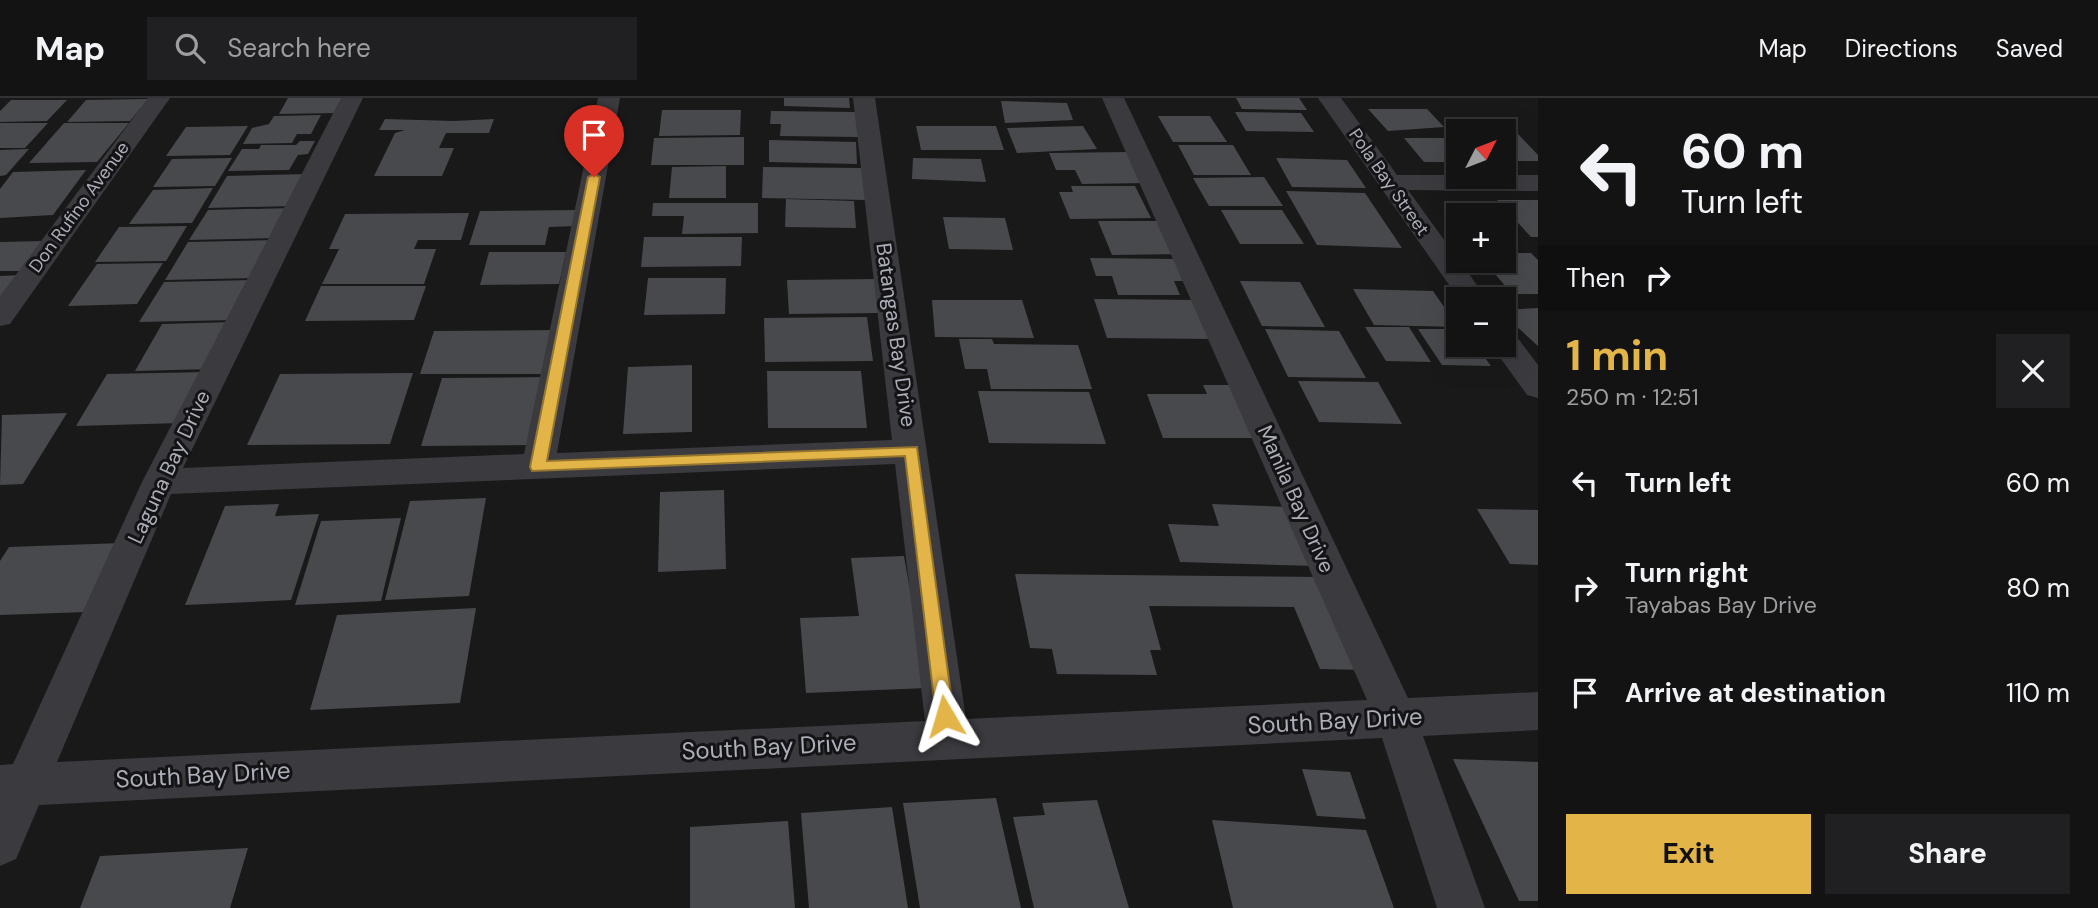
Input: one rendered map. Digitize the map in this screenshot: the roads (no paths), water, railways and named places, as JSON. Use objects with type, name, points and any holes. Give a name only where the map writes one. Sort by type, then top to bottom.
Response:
[{"type":"street","name":"Don Rufino Avenue","points":[[0,317],[159,98]]},
{"type":"street","name":"Laguna Bay Drive","points":[[0,842],[13,785],[159,482],[352,98]]},
{"type":"street","points":[[538,467],[609,98]]},
{"type":"street","name":"Batangas Bay Drive","points":[[864,98],[948,739]]},
{"type":"street","name":"Manila Bay Drive","points":[[1113,98],[1395,718],[1461,908]]},
{"type":"street","name":"Pola Bay Street","points":[[1329,98],[1393,182],[1409,210],[1465,287]]},
{"type":"street","points":[[1393,182],[1538,183]]},
{"type":"street","points":[[1516,357],[1538,387]]},
{"type":"street","points":[[159,482],[912,451]]},
{"type":"street","name":"South Bay Drive","points":[[13,785],[1538,711]]}]
